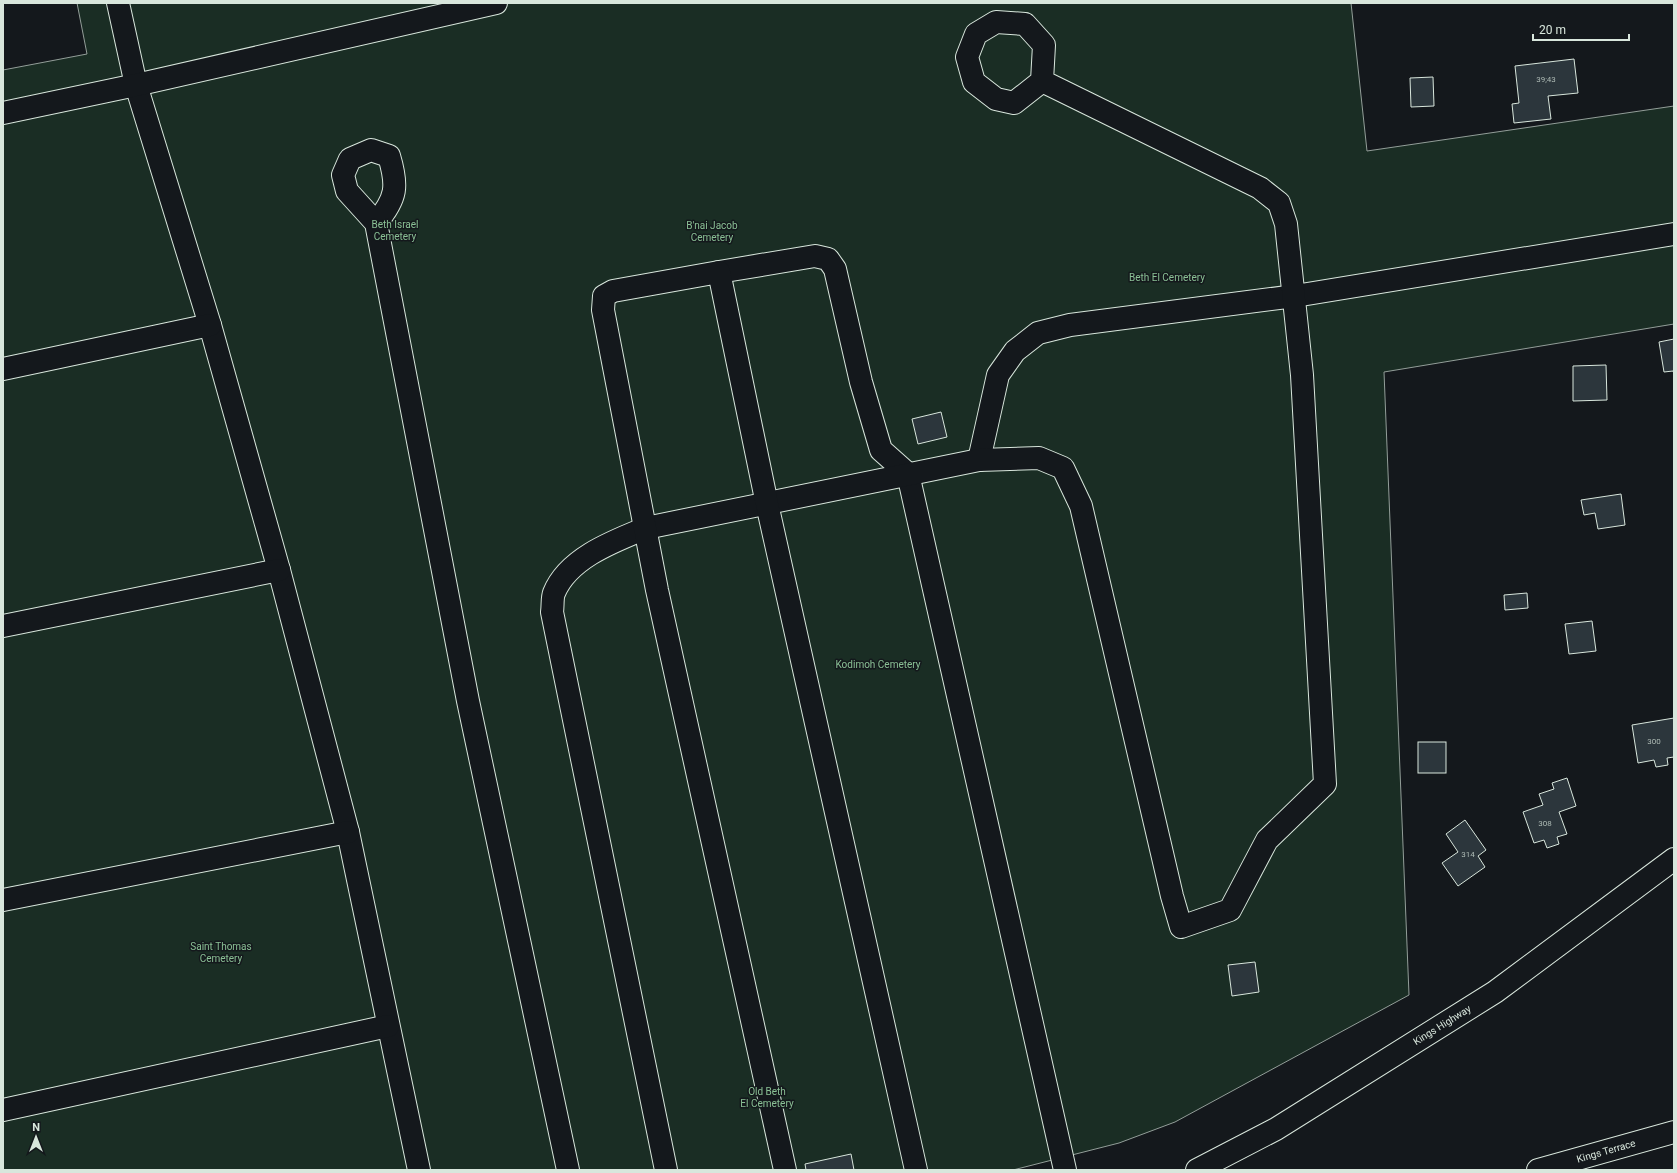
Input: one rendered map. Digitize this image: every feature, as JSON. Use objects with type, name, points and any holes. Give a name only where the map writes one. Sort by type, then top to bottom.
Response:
[{"type":"main road","points":[[118,3],[136,85],[210,325],[279,570],[348,832],[419,1170]]},
{"type":"main road","points":[[3,113],[136,85],[496,3]]},
{"type":"main road","points":[[666,1170],[552,612],[554,594],[568,570],[609,542],[646,528],[979,460],[1039,458],[1063,468],[1081,506],[1172,896],[1181,927],[1230,910],[1267,840],[1325,784],[1302,375],[1295,296],[1286,224],[1279,203],[1260,188],[1042,81]]},
{"type":"main road","points":[[376,223],[468,701],[568,1170]]},
{"type":"main road","points":[[979,460],[998,375],[1015,351],[1038,333],[1070,325],[1295,296],[1674,234]]},
{"type":"main road","points":[[785,1170],[657,590],[603,310],[604,296],[613,291],[815,256],[828,259],[835,269],[861,382],[881,450],[908,474],[1065,1170]]},
{"type":"main road","points":[[719,272],[767,504],[916,1170]]},
{"type":"main road","points":[[3,369],[210,325]]},
{"type":"main road","points":[[3,626],[279,570]]},
{"type":"main road","points":[[3,900],[348,832]]},
{"type":"main road","name":"Kings Highway","points":[[1197,1170],[1276,1129],[1495,992],[1674,859]]},
{"type":"main road","points":[[3,1110],[388,1026]]},
{"type":"main road","name":"Kings Terrace","points":[[1538,1170],[1674,1132]]},
{"type":"green space","points":[[77,3],[1351,3],[1367,151],[1674,106],[1674,324],[1384,372],[1409,995],[1175,1122],[1119,1143],[1013,1170],[3,1170],[3,70],[87,54]]},
{"type":"building","points":[[1574,59],[1578,93],[1548,96],[1551,119],[1514,123],[1512,104],[1519,103],[1515,66]]},
{"type":"building","points":[[1433,77],[1434,106],[1411,107],[1410,78]]},
{"type":"building","points":[[1674,339],[1674,374],[1673,371],[1664,372],[1659,342]]},
{"type":"building","points":[[1606,365],[1607,400],[1573,401],[1573,366]]},
{"type":"building","points":[[941,412],[947,437],[918,444],[912,419]]},
{"type":"building","points":[[1621,494],[1625,525],[1598,529],[1595,513],[1584,515],[1581,500]]},
{"type":"building","points":[[1527,593],[1528,608],[1505,610],[1504,595]]},
{"type":"building","points":[[1592,621],[1596,651],[1569,654],[1565,624]]},
{"type":"building","points":[[1674,718],[1674,757],[1667,758],[1668,765],[1656,767],[1654,760],[1638,763],[1632,725]]},
{"type":"building","points":[[1418,742],[1446,742],[1446,773],[1418,773]]},
{"type":"building","points":[[1567,778],[1576,806],[1559,812],[1567,834],[1557,837],[1559,844],[1547,848],[1544,840],[1534,843],[1523,812],[1543,805],[1539,794],[1554,789],[1552,783]]},
{"type":"building","points":[[1465,820],[1486,850],[1478,856],[1485,867],[1458,886],[1442,863],[1458,852],[1446,834]]},
{"type":"building","points":[[1255,962],[1259,992],[1232,996],[1228,965]]},
{"type":"building","points":[[851,1154],[854,1170],[806,1170],[805,1164]]},
{"type":"park label","name":"Beth Israel Cemetery","points":[[395,230]]},
{"type":"park label","name":"B'nai Jacob Cemetery","points":[[712,230]]},
{"type":"park label","name":"Beth El Cemetery","points":[[1167,277]]},
{"type":"park label","name":"Kodimoh Cemetery","points":[[878,664]]},
{"type":"park label","name":"Saint Thomas Cemetery","points":[[221,952]]},
{"type":"park label","name":"Old Beth El Cemetery","points":[[767,1096]]}]
